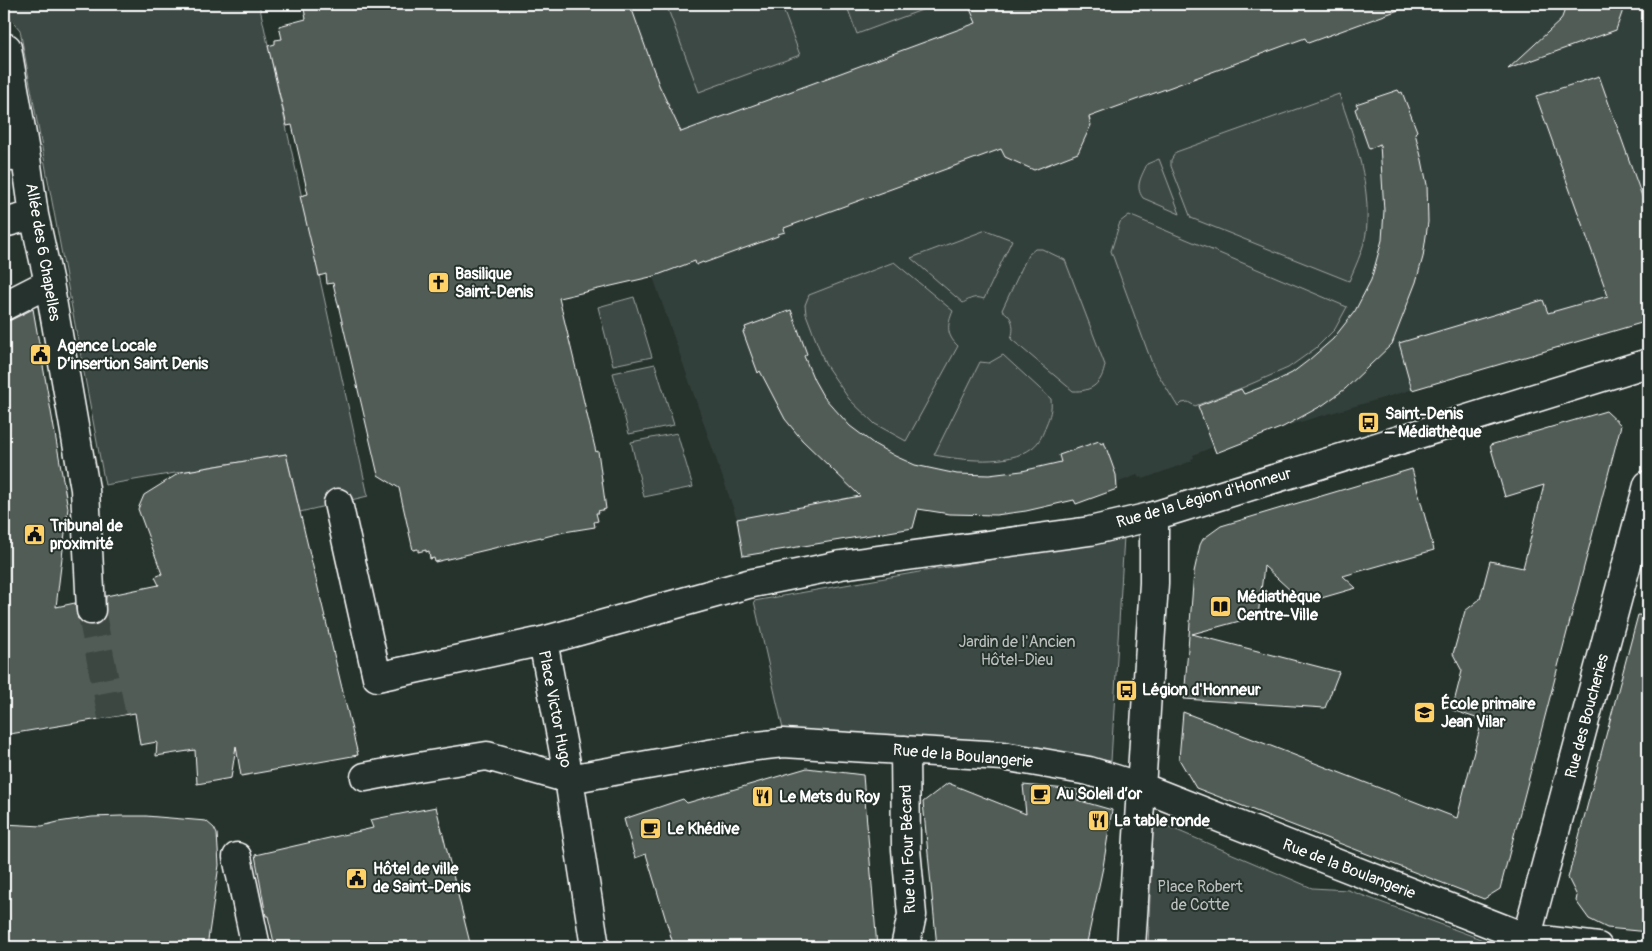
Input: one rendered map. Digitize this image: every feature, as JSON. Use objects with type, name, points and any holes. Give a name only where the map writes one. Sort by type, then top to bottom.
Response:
[{"type":"street","name":"Allée des 6 Chapelles","points":[[4,48],[7,48],[15,157],[34,215],[49,283],[85,489],[91,610]]},
{"type":"street","points":[[4,223],[34,215]]},
{"type":"street","points":[[4,306],[49,283]]},
{"type":"street","name":"Rue de la Légion d'Honneur","points":[[748,584],[841,565],[1090,531],[1154,516],[1648,363]]},
{"type":"street","name":"Rue des Boucheries","points":[[1525,943],[1648,485]]},
{"type":"street","name":"Place Victor Hugo","points":[[338,503],[377,677],[543,642],[748,584]]},
{"type":"street","points":[[1131,947],[1154,583],[1154,516]]},
{"type":"street","name":"Place Victor Hugo","points":[[365,777],[487,756],[569,778],[543,642]]},
{"type":"street","name":"Rue de la Boulangerie","points":[[569,778],[748,747],[783,743],[1003,756],[1090,771],[1141,787],[1525,943],[1598,947]]},
{"type":"street","name":"Rue du Four Bécard","points":[[904,750],[906,849],[912,915],[905,947]]},
{"type":"street","points":[[569,778],[595,947]]},
{"type":"street","points":[[237,857],[256,947]]},
{"type":"shaded area","points":[[578,4],[1648,4],[1648,321],[1283,427],[1218,452],[1217,449],[1214,451],[1213,447],[1193,455],[1192,461],[1143,479],[1137,475],[1119,482],[1117,489],[1076,504],[1074,500],[1026,511],[996,515],[950,514],[918,509],[913,528],[743,556],[737,519],[653,277],[651,277],[600,136],[623,127]]},
{"type":"green space","points":[[4,4],[259,4],[368,496],[300,512],[286,454],[105,485],[20,30],[4,11]]},
{"type":"green space","points":[[666,4],[781,4],[800,55],[699,92]]},
{"type":"green space","points":[[846,4],[938,4],[857,34]]},
{"type":"green space","points":[[1339,94],[1359,156],[1367,205],[1367,230],[1361,252],[1349,281],[1191,218],[1171,166],[1171,160],[1176,152]]},
{"type":"green space","points":[[1159,159],[1180,214],[1143,198],[1140,194],[1139,185],[1147,164]]},
{"type":"green space","points":[[1129,215],[1347,307],[1335,329],[1316,348],[1288,368],[1195,406],[1188,402],[1182,403],[1178,407],[1153,366],[1111,251],[1120,222]]},
{"type":"green space","points":[[986,230],[1012,240],[984,299],[973,298],[963,303],[911,258]]},
{"type":"green space","points":[[1035,249],[1042,249],[1065,260],[1105,365],[1099,381],[1086,390],[1073,391],[1011,339],[1013,330],[1011,319],[1002,310],[1028,255]]},
{"type":"green space","points":[[894,262],[953,311],[949,330],[951,338],[958,346],[906,441],[875,424],[849,399],[825,364],[806,314],[805,305],[809,295]]},
{"type":"green space","points":[[634,297],[652,357],[613,365],[598,307]]},
{"type":"green space","points":[[1003,355],[1051,399],[1050,415],[1044,432],[1035,446],[1022,454],[998,459],[971,460],[934,455],[980,362],[989,363]]},
{"type":"green space","points":[[655,364],[674,425],[629,434],[613,373]]},
{"type":"green space","points":[[677,433],[693,487],[644,497],[631,442]]},
{"type":"green space","name":"Jardin de l'Ancien Hôtel-Dieu","points":[[1124,536],[1111,761],[1008,747],[783,729],[754,601]]},
{"type":"green space","name":"Place Robert de Cotte","points":[[1153,820],[1312,888],[1348,890],[1494,944],[1493,947],[1148,947]]},
{"type":"building","points":[[303,4],[630,4],[659,85],[681,132],[976,23],[968,4],[1404,4],[1404,8],[1308,43],[1305,38],[1089,117],[1091,125],[1078,153],[1034,170],[1005,157],[1001,149],[784,228],[785,232],[778,234],[778,236],[704,263],[696,265],[695,261],[655,276],[559,298],[596,452],[598,451],[606,509],[596,513],[598,521],[594,522],[595,527],[541,537],[435,562],[434,558],[430,559],[429,551],[418,552],[418,549],[413,550],[399,488],[378,475],[333,283],[327,284],[326,274],[319,276],[300,196],[308,194],[292,125],[287,126],[268,46],[275,44],[275,40],[282,39],[279,26],[306,19]]},
{"type":"building","points":[[1567,4],[1625,4],[1616,30],[1508,69],[1561,20]]},
{"type":"building","points":[[1599,76],[1648,213],[1648,321],[1412,390],[1399,343],[1543,300],[1548,313],[1608,296],[1536,96]]},
{"type":"building","points":[[1398,90],[1400,93],[1402,92],[1417,131],[1415,133],[1427,185],[1428,222],[1423,257],[1416,282],[1392,344],[1345,389],[1323,405],[1283,427],[1216,453],[1198,406],[1241,389],[1244,394],[1292,373],[1333,339],[1355,311],[1371,280],[1382,240],[1384,211],[1380,144],[1369,149],[1355,109],[1358,107],[1356,104]]},
{"type":"building","points":[[33,309],[68,508],[56,607],[75,603],[78,619],[84,624],[92,626],[100,623],[105,617],[106,596],[159,585],[155,577],[162,574],[138,509],[144,495],[181,472],[286,454],[358,755],[241,776],[236,746],[231,778],[197,784],[195,750],[156,756],[157,742],[140,745],[135,713],[4,735],[4,322]]},
{"type":"building","points":[[791,310],[807,354],[804,356],[823,396],[850,426],[874,444],[895,456],[915,465],[957,474],[989,475],[1022,471],[1061,462],[1059,455],[1099,441],[1101,444],[1104,442],[1116,475],[1117,489],[1076,504],[1074,500],[1026,511],[996,515],[950,514],[918,509],[913,528],[743,556],[737,519],[860,496],[802,440],[785,419],[760,371],[758,373],[743,332],[746,330],[745,327]]},
{"type":"building","points":[[1606,411],[1621,425],[1500,889],[1484,899],[1196,788],[1179,759],[1183,712],[1457,818],[1482,720],[1452,710],[1462,671],[1453,654],[1465,611],[1480,599],[1490,561],[1523,568],[1544,485],[1505,497],[1490,445]]},
{"type":"building","points":[[1412,469],[1434,550],[1343,576],[1356,588],[1304,603],[1264,566],[1258,616],[1192,634],[1339,672],[1325,708],[1184,699],[1194,572],[1203,539],[1221,526]]},
{"type":"building","points":[[1638,615],[1648,616],[1648,932],[1607,928],[1589,919],[1576,901],[1577,896],[1568,878]]},
{"type":"building","points":[[807,768],[863,775],[877,947],[674,947],[646,854],[635,858],[624,819],[683,799],[687,803]]},
{"type":"building","points":[[948,783],[1026,814],[1023,785],[1078,790],[1077,800],[1112,810],[1103,867],[1086,947],[937,947],[923,802]]},
{"type":"building","name":"Hôtel de ville de Saint-Denis","points":[[436,807],[471,947],[275,947],[268,916],[266,916],[255,855],[373,828],[370,820]]},
{"type":"building","points":[[121,816],[206,821],[214,828],[217,834],[219,865],[207,947],[4,947],[4,824],[42,826],[92,817]]},
{"type":"tunnel","points":[[91,610],[112,717]]},
{"type":"place","name":"Basilique Saint-Denis","points":[[439,283]]},
{"type":"place","name":"Agence Locale D’insertion Saint Denis","points":[[41,355]]},
{"type":"place","name":"Saint-Denis – Médiathèque","points":[[1369,423]]},
{"type":"place","name":"Tribunal de proximité","points":[[34,535]]},
{"type":"place","name":"Médiathèque Centre-Ville","points":[[1221,606]]},
{"type":"place","name":"Légion d'Honneur","points":[[1126,690]]},
{"type":"place","name":"École primaire Jean Vilar","points":[[1425,713]]},
{"type":"place","name":"Au Soleil d’or","points":[[1040,794]]},
{"type":"place","name":"Le Mets du Roy","points":[[763,797]]},
{"type":"place","name":"La table ronde","points":[[1098,821]]},
{"type":"place","name":"Le Khédive","points":[[651,829]]},
{"type":"place","name":"Hôtel de ville de Saint-Denis","points":[[357,878]]}]
